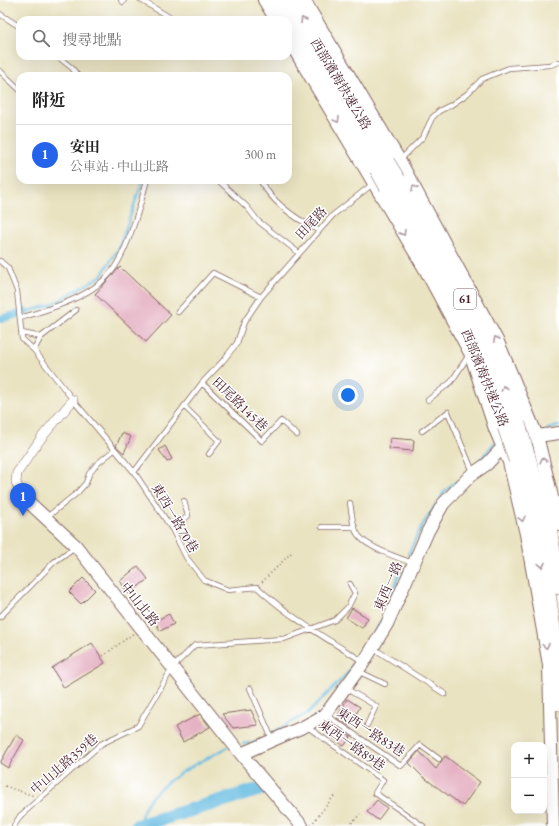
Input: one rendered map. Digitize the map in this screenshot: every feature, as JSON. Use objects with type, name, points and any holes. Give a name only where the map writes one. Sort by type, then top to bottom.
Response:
[{"type":"highway","name":"西部濱海快速公路","points":[[274,0],[284,16]]},
{"type":"highway","name":"西部濱海快速公路","points":[[291,0],[387,174],[432,265],[474,344],[512,426],[521,457],[550,534],[559,587]]},
{"type":"highway","name":"西部濱海快速公路","points":[[292,29],[387,174]]},
{"type":"highway","name":"西部濱海快速公路","points":[[521,457],[546,587],[557,661],[559,703]]},
{"type":"street","points":[[264,0],[274,16]]},
{"type":"street","points":[[304,0],[387,174],[426,271],[470,353],[502,448],[509,462],[526,534],[549,665],[553,826]]},
{"type":"street","points":[[292,44],[387,174],[498,342],[538,436],[559,525]]},
{"type":"street","name":"中山北路","points":[[73,400],[42,437],[17,473],[16,482],[21,495],[45,519],[76,546],[174,667],[241,754],[302,826]]},
{"type":"street","name":"東西一路","points":[[241,754],[273,741],[325,715],[361,666],[387,624],[413,563],[443,504],[474,474],[488,464],[502,448],[527,438],[559,433]]},
{"type":"lane","points":[[121,0],[123,2],[124,0]]},
{"type":"lane","points":[[141,0],[167,16]]},
{"type":"lane","points":[[0,14],[16,24]]},
{"type":"lane","points":[[62,60],[75,72]]},
{"type":"lane","name":"田尾路","points":[[134,472],[202,383],[222,362],[237,343],[244,322],[261,297],[318,230],[333,215],[387,174],[423,137],[432,118],[439,110],[451,105],[466,94],[482,79],[509,68],[550,66],[559,62]]},
{"type":"lane","points":[[0,71],[16,86]]},
{"type":"lane","points":[[20,318],[56,308],[96,286],[112,271],[133,226],[146,184]]},
{"type":"lane","points":[[222,184],[247,207],[258,221],[299,253]]},
{"type":"lane","points":[[262,184],[266,190],[301,222],[318,230]]},
{"type":"lane","name":"東西一路70巷","points":[[0,261],[8,268],[17,291],[22,339],[34,350],[73,400],[134,472],[172,529],[186,557],[204,580],[228,590],[257,586]]},
{"type":"lane","points":[[178,312],[213,272],[261,297]]},
{"type":"lane","points":[[34,350],[40,337],[76,310]]},
{"type":"lane","points":[[22,332],[40,337]]},
{"type":"lane","points":[[428,400],[451,382],[470,353]]},
{"type":"lane","name":"田尾路145巷","points":[[202,383],[262,441],[281,421],[297,435]]},
{"type":"lane","points":[[184,406],[219,441],[209,454]]},
{"type":"lane","points":[[422,431],[448,412],[474,474]]},
{"type":"lane","points":[[45,519],[77,493],[86,483],[89,474],[97,464],[114,450]]},
{"type":"lane","points":[[172,529],[188,516],[184,501]]},
{"type":"lane","points":[[350,503],[355,527],[359,536],[384,552],[413,563]]},
{"type":"lane","points":[[322,526],[355,527]]},
{"type":"lane","points":[[0,617],[54,562],[76,546]]},
{"type":"lane","name":"中山北路359巷","points":[[14,826],[20,816],[101,744],[138,726],[174,667],[195,645],[284,639],[335,620],[348,608],[355,593],[350,584]]},
{"type":"lane","points":[[257,586],[272,601],[385,684]]},
{"type":"lane","points":[[373,648],[445,694]]},
{"type":"lane","points":[[250,688],[273,741]]},
{"type":"lane","points":[[345,688],[376,706],[367,725]]},
{"type":"lane","name":"東西一路83巷","points":[[325,715],[401,766],[420,745],[439,759]]},
{"type":"lane","name":"東西一路89巷","points":[[305,726],[383,780],[375,793],[423,826]]},
{"type":"path","points":[[257,586],[291,553]]},
{"type":"path","points":[[103,656],[142,628]]},
{"type":"path","points":[[5,786],[42,798]]},
{"type":"path","points":[[310,826],[334,796]]},
{"type":"path","points":[[349,826],[360,814]]},
{"type":"building","points":[[120,267],[171,315],[146,342],[95,294]]},
{"type":"building","points":[[122,433],[131,437],[124,453],[116,446]]},
{"type":"building","points":[[390,438],[414,440],[413,451],[389,449]]},
{"type":"building","points":[[165,446],[172,459],[167,462],[159,450]]},
{"type":"building","points":[[138,566],[148,579],[129,594],[120,581]]},
{"type":"building","points":[[83,578],[95,590],[81,604],[69,592]]},
{"type":"building","points":[[352,608],[368,618],[362,628],[346,618]]},
{"type":"building","points":[[169,614],[174,624],[160,631],[155,621]]},
{"type":"building","points":[[92,643],[105,663],[64,688],[52,668]]},
{"type":"building","points":[[347,699],[360,707],[349,726],[337,718]]},
{"type":"building","points":[[251,710],[258,725],[233,728],[222,714]]},
{"type":"building","points":[[200,714],[210,727],[183,742],[175,727]]},
{"type":"building","points":[[332,724],[351,737],[344,746],[325,732]]},
{"type":"building","points":[[16,735],[24,740],[8,768],[0,763]]},
{"type":"building","points":[[419,751],[436,769],[445,756],[480,782],[463,806],[423,777],[409,763]]},
{"type":"building","points":[[377,800],[387,808],[378,820],[367,812]]},
{"type":"waterway","points":[[25,312],[51,305],[101,276],[119,248],[142,184]]},
{"type":"waterway","points":[[0,319],[25,312]]},
{"type":"waterway","points":[[548,429],[559,426]]},
{"type":"waterway","points":[[477,464],[495,442]]},
{"type":"waterway","points":[[439,501],[444,492],[457,481]]},
{"type":"waterway","points":[[408,554],[423,524],[436,505]]},
{"type":"waterway","points":[[389,605],[402,565]]},
{"type":"waterway","points":[[361,653],[384,617]]},
{"type":"waterway","points":[[276,731],[308,713],[347,674],[354,664]]},
{"type":"waterway","points":[[243,744],[255,742]]},
{"type":"waterway","points":[[138,826],[147,803],[163,786],[184,771],[228,747]]},
{"type":"waterway","points":[[137,826],[264,788]]},
{"type":"place","name":"安田","points":[[23,516]]}]
